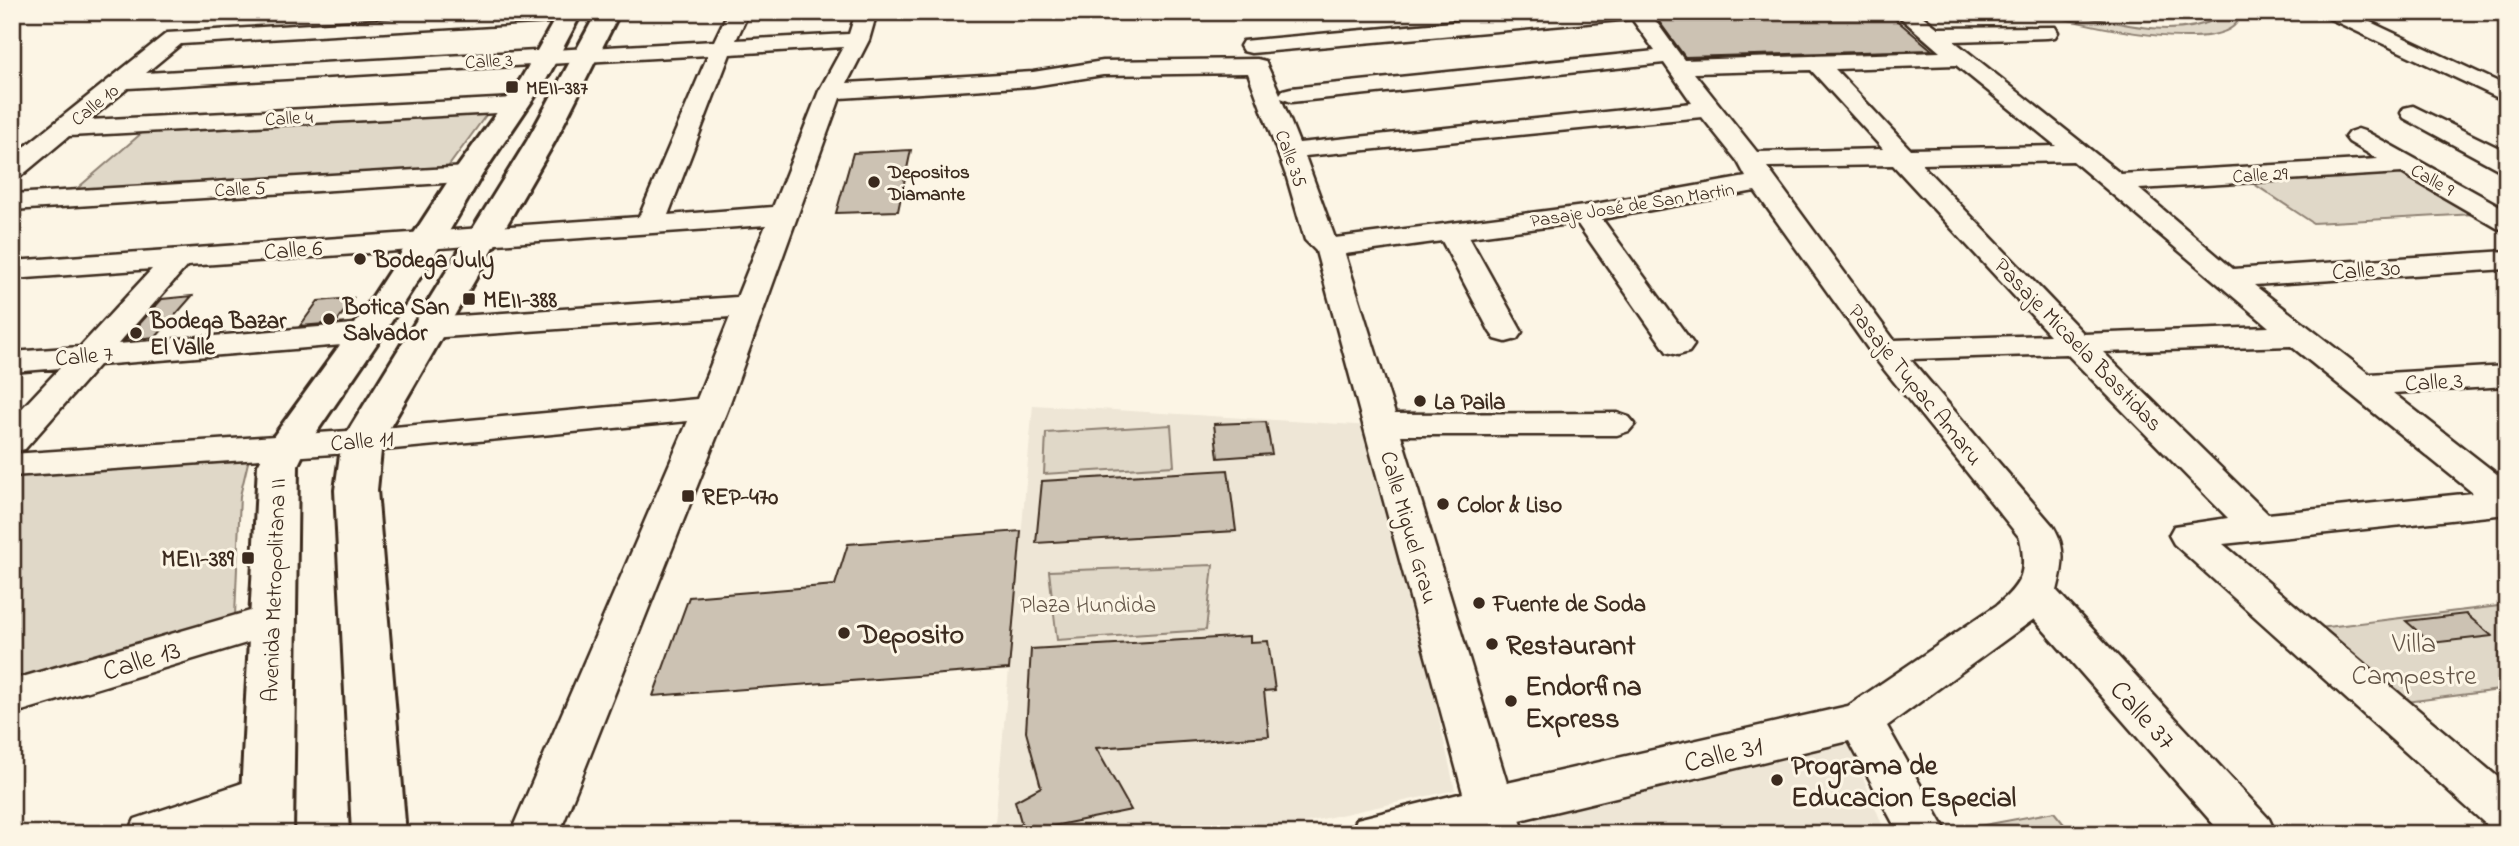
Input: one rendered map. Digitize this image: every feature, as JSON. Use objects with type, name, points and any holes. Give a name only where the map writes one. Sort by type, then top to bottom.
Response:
[{"type":"main road","points":[[379,834],[356,490],[362,441],[541,141],[609,12]]},
{"type":"main road","name":"Avenida Metropolitana II","points":[[266,814],[278,465],[287,446],[428,240],[467,175],[547,56],[570,13]]},
{"type":"street","points":[[650,225],[738,12]]},
{"type":"street","points":[[831,90],[1033,79],[1103,68],[1254,56],[1636,12]]},
{"type":"street","name":"Pasaje Tupac Amaru","points":[[1636,12],[1756,171],[1885,350],[2039,535],[2045,561],[2036,594]]},
{"type":"street","points":[[1904,12],[2079,153],[2226,278],[2507,502]]},
{"type":"street","points":[[2331,12],[2507,95]]},
{"type":"street","name":"Calle 10","points":[[12,170],[175,38],[570,13]]},
{"type":"street","name":"Calle 3","points":[[121,81],[722,47],[862,26]]},
{"type":"street","points":[[534,834],[711,408],[831,90],[862,26]]},
{"type":"street","points":[[1934,35],[2047,32]]},
{"type":"street","name":"Calle 35","points":[[1254,56],[1300,177],[1319,240],[1329,247]]},
{"type":"street","points":[[1291,95],[1674,62],[1817,63],[1963,58]]},
{"type":"street","name":"Pasaje Micaela Bastidas","points":[[1817,63],[2075,343],[2259,527]]},
{"type":"street","name":"Calle 4","points":[[63,129],[515,105]]},
{"type":"street","points":[[1307,149],[1708,109]]},
{"type":"street","points":[[2413,113],[2507,163]]},
{"type":"street","name":"Calle 9","points":[[2358,137],[2507,222]]},
{"type":"street","name":"Pasaje José de San Martin","points":[[1329,247],[1584,214],[1756,171],[1900,155],[2079,153]]},
{"type":"street","name":"Calle 29","points":[[2113,183],[2407,165]]},
{"type":"street","name":"Calle 5","points":[[12,202],[467,175]]},
{"type":"street","points":[[1584,214],[1678,345]]},
{"type":"street","name":"Calle 6","points":[[12,270],[784,215]]},
{"type":"street","points":[[1451,231],[1506,332]]},
{"type":"street","name":"Calle Miguel Grau","points":[[1329,247],[1497,821]]},
{"type":"street","points":[[12,441],[179,257]]},
{"type":"street","name":"Calle 30","points":[[2226,278],[2507,260]]},
{"type":"street","points":[[430,328],[749,306]]},
{"type":"street","name":"Calle 7","points":[[12,362],[366,332]]},
{"type":"street","points":[[1885,350],[2299,336]]},
{"type":"street","name":"Calle 3","points":[[2362,385],[2507,376]]},
{"type":"street","name":"Calle 11","points":[[12,465],[362,441],[711,408]]},
{"type":"street","points":[[1380,425],[1617,424]]},
{"type":"street","points":[[2507,502],[2188,535],[2507,814]]},
{"type":"street","name":"Calle 31","points":[[1374,834],[1497,821],[1861,721],[2012,615],[2036,594]]},
{"type":"street","name":"Calle 37","points":[[2036,594],[2252,834]]},
{"type":"street","name":"Calle 13","points":[[12,697],[271,620]]},
{"type":"street","points":[[1861,721],[1924,834]]},
{"type":"street","points":[[152,834],[266,814]]},
{"type":"shaded area","points":[[271,12],[343,12],[251,28]]},
{"type":"shaded area","points":[[1033,405],[1373,426],[1455,790],[1253,834],[994,834]]},
{"type":"shaded area","name":"Programa de Educacion Especial","points":[[1849,743],[1886,834],[1540,834],[1533,816]]},
{"type":"green space","points":[[2041,12],[2173,29],[2217,19],[2220,12],[2240,12],[2233,27],[2213,35],[2184,37],[2116,30]]},
{"type":"green space","points":[[489,111],[448,167],[73,192],[143,132]]},
{"type":"green space","points":[[2402,171],[2476,214],[2313,223],[2248,180]]},
{"type":"green space","points":[[1171,425],[1174,466],[1044,474],[1046,433]]},
{"type":"green space","points":[[250,454],[240,496],[235,616],[12,683],[13,476]]},
{"type":"green space","name":"Plaza Hundida","points":[[1213,565],[1206,630],[1057,640],[1049,571]]},
{"type":"green space","name":"Villa Campestre","points":[[2507,605],[2507,689],[2399,703],[2319,628]]},
{"type":"green space","points":[[2054,812],[2072,834],[1980,834],[1974,827]]},
{"type":"building","points":[[1652,12],[1887,12],[1932,50],[1685,57]]},
{"type":"building","name":"Depositos Diamante","points":[[911,150],[898,211],[836,213],[853,153]]},
{"type":"building","points":[[192,296],[156,337],[125,340],[162,299]]},
{"type":"building","points":[[353,298],[336,323],[300,326],[318,301]]},
{"type":"building","points":[[1266,422],[1272,454],[1218,458],[1214,424]]},
{"type":"building","points":[[1228,470],[1236,531],[1036,543],[1042,481]]},
{"type":"building","name":"Deposito","points":[[1021,531],[1009,669],[653,696],[689,597],[835,585],[848,544]]},
{"type":"building","points":[[2466,614],[2492,636],[2431,643],[2406,621]]},
{"type":"building","points":[[1250,636],[1250,642],[1268,641],[1275,690],[1264,691],[1269,736],[1096,748],[1131,810],[1024,832],[1015,801],[1041,787],[1026,732],[1031,649]]},
{"type":"place","name":"MEII-387","points":[[512,87]]},
{"type":"place","name":"Depositos Diamante","points":[[874,182]]},
{"type":"place","name":"Bodega July","points":[[360,259]]},
{"type":"place","name":"MEII-388","points":[[469,299]]},
{"type":"place","name":"Botica San Salvador","points":[[329,319]]},
{"type":"place","name":"Bodega Bazar El Valle","points":[[136,333]]},
{"type":"place","name":"La Paila","points":[[1420,401]]},
{"type":"place","name":"REP-470","points":[[688,496]]},
{"type":"place","name":"Color & Liso","points":[[1443,504]]},
{"type":"place","name":"MEII-389","points":[[248,558]]},
{"type":"place","name":"Fuente de Soda","points":[[1479,603]]},
{"type":"place","name":"Deposito","points":[[844,633]]},
{"type":"place","name":"Restaurant","points":[[1492,644]]},
{"type":"place","name":"Endorfina Express","points":[[1511,701]]},
{"type":"place","name":"Programa de Educacion Especial","points":[[1777,780]]}]
